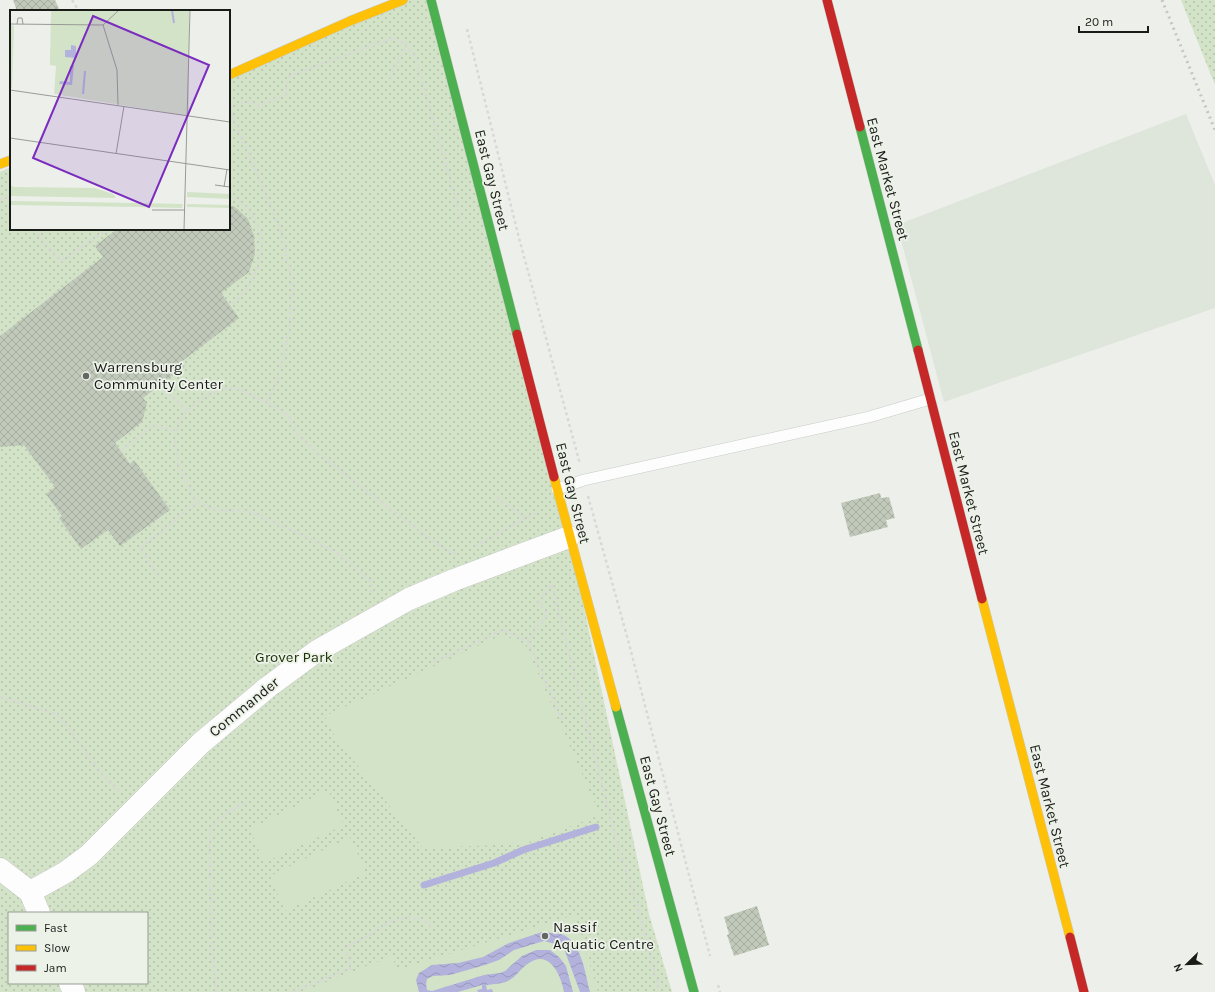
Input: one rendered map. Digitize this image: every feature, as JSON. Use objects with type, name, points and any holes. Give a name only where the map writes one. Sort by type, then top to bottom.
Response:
[{"type":"street","points":[[230,75],[350,21],[403,0]]},
{"type":"street","name":"East Gay Street","points":[[431,0],[569,538],[694,992]]},
{"type":"street","name":"East Market Street","points":[[827,0],[1084,992]]},
{"type":"street","points":[[0,164],[10,160]]},
{"type":"street","name":"Commander","points":[[30,892],[66,872],[89,855],[201,743],[268,687],[317,651],[409,598],[569,538]]},
{"type":"street","points":[[0,869],[30,892],[39,912]]},
{"type":"lane","points":[[557,489],[584,480],[869,417],[930,399]]},
{"type":"path","points":[[72,0],[78,10]]},
{"type":"path","points":[[467,29],[519,238],[630,647],[710,958]]},
{"type":"path","points":[[230,107],[250,102],[257,106],[271,101],[285,95],[289,76],[393,38],[406,44],[416,59],[464,229]]},
{"type":"path","points":[[390,78],[406,44]]},
{"type":"path","points":[[230,109],[280,226],[293,286],[289,330],[279,372],[266,403]]},
{"type":"path","points":[[0,200],[10,196]]},
{"type":"path","points":[[230,196],[252,213],[260,231],[261,253],[256,273],[247,289],[230,306]]},
{"type":"path","points":[[36,230],[38,235],[62,260],[107,230]]},
{"type":"path","points":[[159,385],[187,411]]},
{"type":"path","points":[[371,595],[372,584],[362,572],[314,540],[249,512],[218,510],[207,507],[198,501],[183,478],[175,450],[176,431],[187,411],[201,399],[221,389],[237,389],[252,394],[288,415],[299,438],[357,485],[449,552],[461,554]]},
{"type":"path","points":[[121,451],[154,425],[176,431]]},
{"type":"path","points":[[497,498],[526,518]]},
{"type":"path","points":[[160,577],[140,549],[198,501]]},
{"type":"path","points":[[474,547],[537,512],[536,507]]},
{"type":"path","points":[[528,641],[547,615],[539,602],[552,584],[614,833],[636,902],[660,992]]},
{"type":"path","points":[[434,662],[503,630],[528,641],[562,722]]},
{"type":"path","points":[[0,697],[57,714],[112,785],[122,794],[128,789]]},
{"type":"path","points":[[216,992],[210,902],[210,833],[216,823],[231,811],[249,801]]},
{"type":"path","points":[[293,992],[352,968],[344,948],[372,934],[389,922],[408,917],[424,920],[434,928]]},
{"type":"path","points":[[716,979],[720,992]]},
{"type":"shaded area","points":[[1186,114],[1215,185],[1215,308],[944,402],[897,225]]},
{"type":"green space","name":"Grover Park","points":[[405,0],[431,0],[569,537],[649,914],[672,992],[0,992],[0,172],[10,167],[10,230],[230,230],[230,75]]},
{"type":"green space","points":[[1181,0],[1215,0],[1215,85]]},
{"type":"green space","points":[[502,635],[525,644],[600,815],[524,844],[423,848],[335,737],[325,716]]},
{"type":"green space","points":[[328,790],[344,825],[264,863],[250,829]]},
{"type":"green space","points":[[350,837],[366,873],[285,911],[270,876]]},
{"type":"green space","name":"Nassif Aquatic Centre","points":[[575,915],[598,992],[301,992],[392,956],[397,970]]},
{"type":"water","points":[[542,932],[561,934],[574,943],[582,959],[590,992],[580,992],[563,946],[544,941],[514,950],[499,960],[485,965],[450,975],[433,976],[427,979],[427,990],[432,991],[484,975],[500,973],[505,971],[522,956],[536,950],[550,950],[559,957],[566,966],[573,992],[564,992],[557,972],[549,962],[543,959],[529,963],[508,981],[486,985],[487,990],[492,989],[493,992],[478,992],[477,990],[482,989],[482,985],[458,992],[419,992],[416,980],[419,973],[432,965],[458,963],[483,957],[509,943]]},
{"type":"building","points":[[13,0],[55,0],[60,10],[17,10]]},
{"type":"building","name":"Warrensburg Community Center","points":[[230,205],[235,207],[248,219],[254,236],[255,254],[249,272],[221,293],[239,318],[181,362],[185,366],[143,398],[147,403],[142,422],[115,443],[130,464],[134,460],[170,510],[120,546],[108,530],[81,549],[59,518],[62,516],[46,494],[55,487],[24,445],[0,447],[0,336],[103,257],[95,246],[116,230],[230,230]]},
{"type":"building","points":[[880,493],[881,498],[889,497],[895,518],[886,520],[888,527],[850,537],[841,503]]},
{"type":"building","points":[[757,906],[769,945],[734,956],[727,935],[729,934],[724,917]]},
{"type":"waterway","points":[[424,885],[494,863],[523,850],[596,827]]},
{"type":"railway","points":[[1162,0],[1215,130]]},
{"type":"traffic: fast","points":[[431,0],[517,334]]},
{"type":"traffic: fast","points":[[860,127],[918,350]]},
{"type":"traffic: fast","points":[[616,707],[694,992]]},
{"type":"traffic: slow","points":[[230,75],[350,21],[403,0]]},
{"type":"traffic: slow","points":[[0,164],[10,160]]},
{"type":"traffic: slow","points":[[554,477],[616,707]]},
{"type":"traffic: slow","points":[[982,599],[1070,937]]},
{"type":"traffic: jam","points":[[827,0],[860,127]]},
{"type":"traffic: jam","points":[[517,334],[554,477]]},
{"type":"traffic: jam","points":[[918,350],[982,599]]},
{"type":"traffic: jam","points":[[1070,937],[1084,992]]},
{"type":"place","name":"Warrensburg Community Center","points":[[86,376]]},
{"type":"place","name":"Nassif Aquatic Centre","points":[[545,936]]}]
